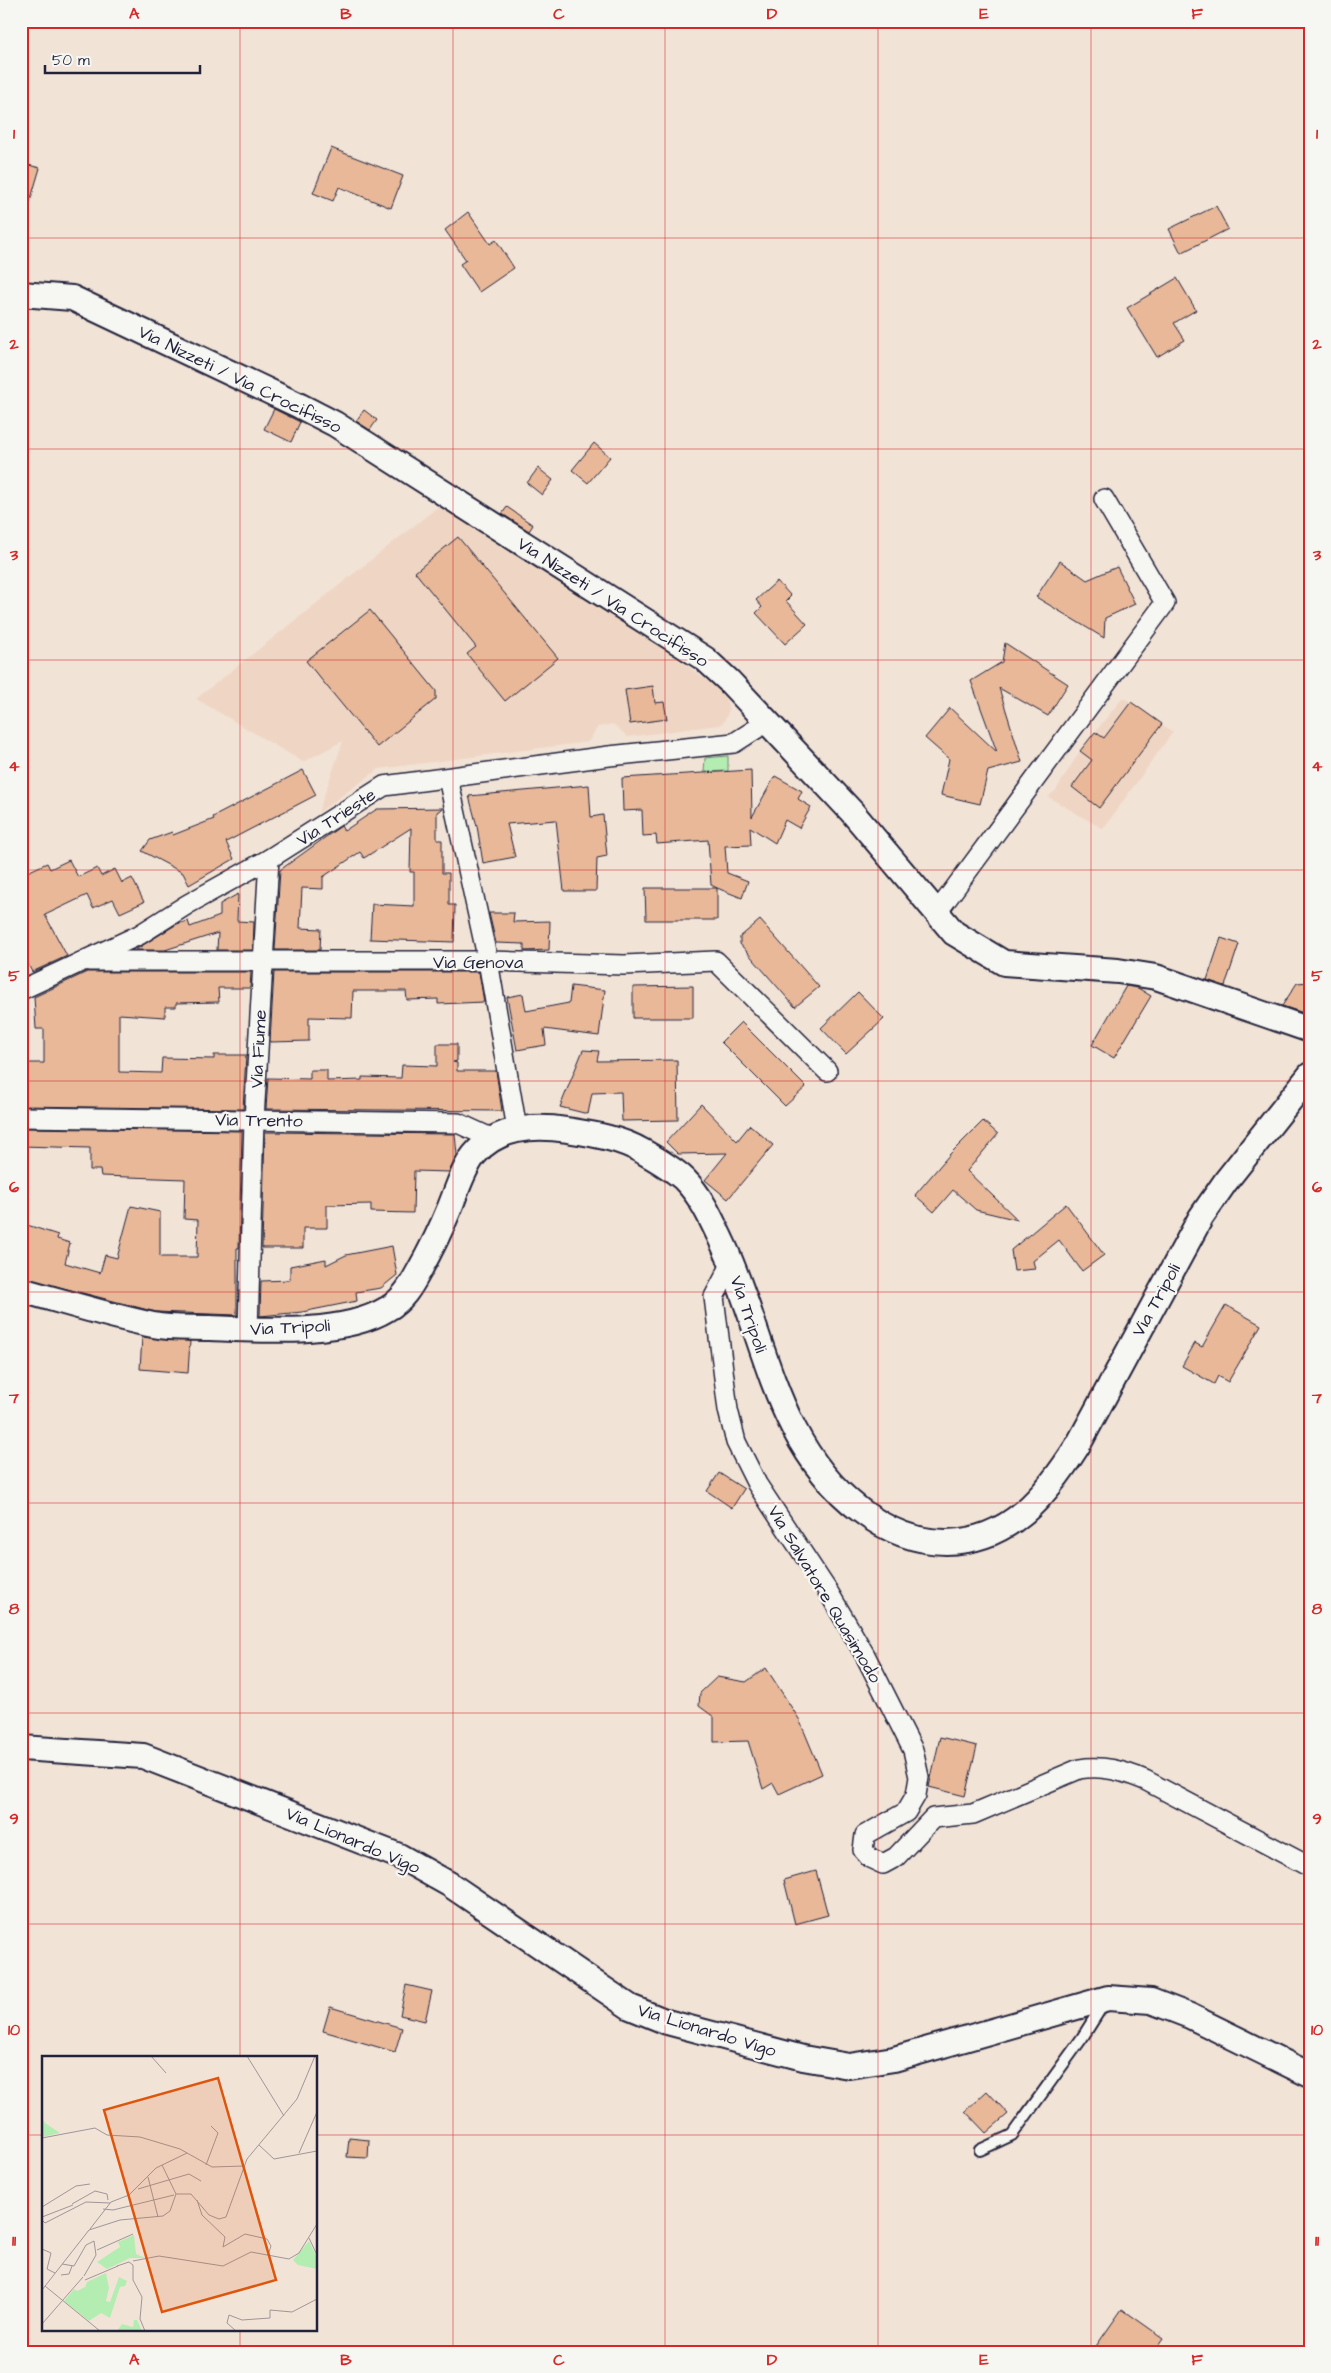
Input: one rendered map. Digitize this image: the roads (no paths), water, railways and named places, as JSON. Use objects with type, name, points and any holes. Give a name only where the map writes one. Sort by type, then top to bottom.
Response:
[{"type":"street","name":"Via Nizzeti / Via Crocifisso","points":[[21,294],[72,298],[335,424],[705,659],[729,681],[852,812],[954,933],[1004,962],[1118,971],[1156,978],[1310,1030]]},
{"type":"street","points":[[935,912],[950,896],[1165,603],[1104,499]]},
{"type":"street","name":"Via Trieste","points":[[21,990],[138,935],[269,859],[384,786],[609,756],[734,743],[767,722]]},
{"type":"street","points":[[448,778],[488,961],[517,1129]]},
{"type":"street","name":"Via Fiume","points":[[248,1330],[254,1120],[269,859]]},
{"type":"street","name":"Via Genova","points":[[83,961],[488,961],[624,965],[716,961],[827,1072]]},
{"type":"street","name":"Via Tripoli","points":[[21,1290],[157,1326],[248,1330],[309,1329],[359,1320],[387,1309],[410,1288],[434,1245],[460,1180],[474,1155],[493,1139],[517,1129],[552,1128],[600,1136],[639,1149],[683,1179],[701,1200],[732,1263],[782,1406],[811,1460],[844,1497],[875,1521],[908,1538],[950,1542],[986,1534],[1018,1517],[1039,1499],[1056,1480],[1078,1445],[1201,1216],[1226,1181],[1310,1075]]},
{"type":"street","name":"Via Trento","points":[[21,1117],[458,1122],[493,1139]]},
{"type":"street","name":"Via Salvatore Quasimodo","points":[[732,1263],[714,1297],[728,1410],[736,1442],[757,1484],[829,1593],[865,1655],[913,1750],[919,1777],[916,1795],[906,1812],[865,1835],[863,1850],[870,1858],[883,1864],[896,1857],[932,1818],[973,1814],[1079,1769],[1096,1766],[1126,1772],[1145,1780],[1310,1868]]},
{"type":"street","name":"Via Lionardo Vigo","points":[[21,1748],[143,1756],[399,1856],[449,1884],[630,2007],[668,2022],[802,2058],[849,2066],[894,2059],[1108,1998],[1151,2001],[1190,2016],[1310,2075]]},
{"type":"lane","points":[[980,2150],[1012,2135],[1082,2038],[1108,1998]]}]
